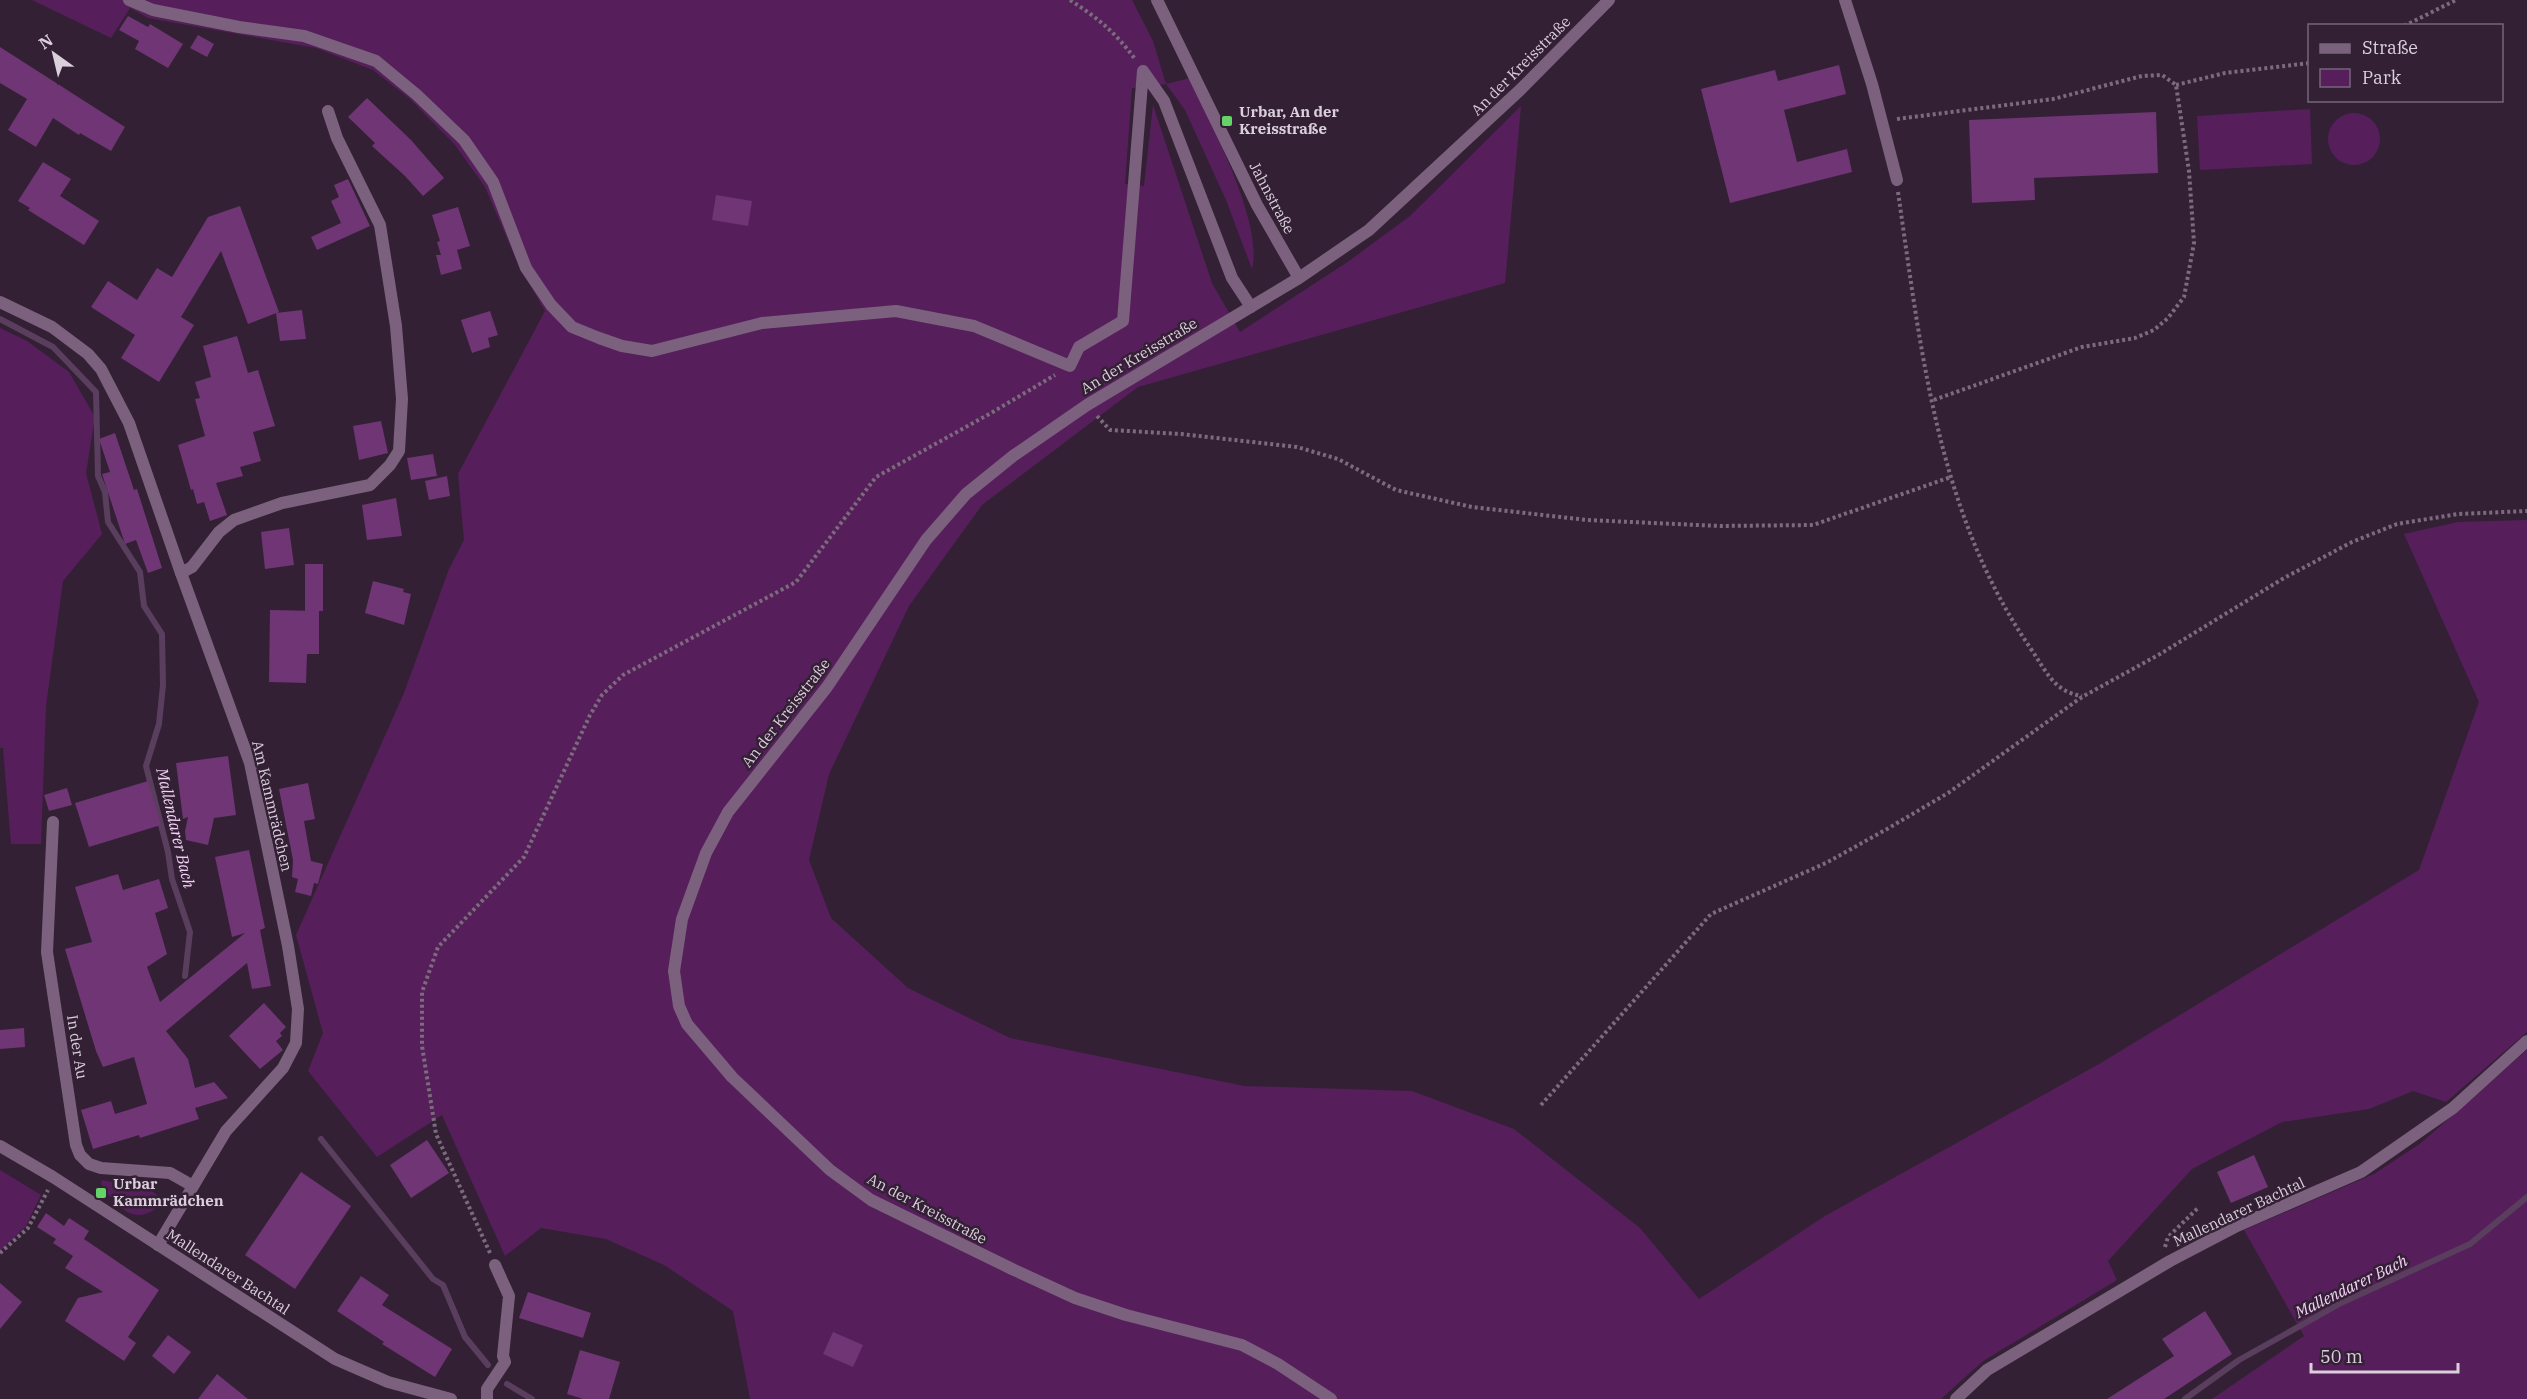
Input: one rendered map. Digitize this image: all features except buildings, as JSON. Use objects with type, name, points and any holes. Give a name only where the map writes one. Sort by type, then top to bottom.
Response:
[{"type":"street","points":[[129,0],[164,12],[238,27],[304,36],[376,61],[417,95],[464,140],[493,182],[526,268],[551,305],[572,327],[622,346],[652,351],[762,323],[896,311],[974,326],[1071,366],[1079,347],[1123,321],[1143,72]]},
{"type":"street","name":"Jahnstraße","points":[[1157,0],[1257,205],[1299,278]]},
{"type":"street","name":"An der Kreisstraße","points":[[1332,1399],[1278,1364],[1242,1345],[1126,1315],[1075,1298],[946,1239],[871,1200],[830,1170],[732,1077],[687,1024],[679,1006],[674,971],[682,919],[706,853],[728,812],[827,687],[926,540],[966,494],[1013,456],[1087,405],[1299,278],[1369,230],[1520,90],[1608,0]]},
{"type":"street","points":[[1845,0],[1856,29],[1897,180]]},
{"type":"street","points":[[1143,72],[1164,100],[1232,278],[1251,307]]},
{"type":"street","points":[[181,573],[192,567],[219,532],[234,520],[282,503],[370,485],[390,465],[399,451],[402,399],[396,326],[380,225],[337,138],[328,111]]},
{"type":"street","name":"Am Kammrädchen","points":[[0,302],[52,327],[88,354],[101,369],[129,423],[250,763],[288,946],[298,1009],[296,1043],[283,1068],[226,1131],[158,1245]]},
{"type":"street","name":"In der Au","points":[[53,822],[47,952],[76,1144],[80,1155],[89,1164],[101,1168],[170,1173],[193,1186]]},
{"type":"street","name":"Mallendarer Bachtal","points":[[1956,1399],[1987,1370],[2170,1261],[2237,1226],[2361,1172],[2453,1108],[2527,1041]]},
{"type":"street","name":"Mallendarer Bachtal","points":[[0,1146],[335,1359],[388,1382],[451,1399]]},
{"type":"street","points":[[488,1399],[488,1389],[505,1362],[503,1356],[509,1296],[495,1265]]},
{"type":"path","points":[[1070,0],[1095,16],[1117,35],[1143,72]]},
{"type":"path","points":[[2408,24],[2456,0]]},
{"type":"path","points":[[2176,86],[2225,73],[2308,63]]},
{"type":"path","points":[[1881,120],[2053,99],[2142,76],[2162,75],[2176,86],[2189,171],[2194,243],[2184,297],[2168,318],[2154,330],[2135,338],[2082,347],[1931,401]]},
{"type":"path","points":[[1897,180],[1918,333],[1938,437],[1968,532],[1986,574],[2015,626],[2056,686],[2068,694],[2082,696]]},
{"type":"path","points":[[495,1265],[436,1134],[422,1046],[422,992],[438,946],[524,856],[590,715],[602,695],[623,675],[796,582],[876,477],[1071,366]]},
{"type":"path","points":[[1087,405],[1110,430],[1181,434],[1297,447],[1338,459],[1396,490],[1472,507],[1587,520],[1720,526],[1812,525],[1951,477]]},
{"type":"path","points":[[1541,1105],[1711,914],[1826,863],[1887,829],[1948,793],[2082,696],[2160,654],[2284,578],[2352,542],[2397,525],[2418,521],[2458,514],[2527,511]]},
{"type":"path","points":[[0,1253],[28,1228],[45,1197]]},
{"type":"path","points":[[2170,1261],[2165,1252],[2168,1237],[2199,1207]]},
{"type":"green space","points":[[32,0],[1132,0],[1153,41],[1166,84],[1132,88],[1125,184],[1144,186],[1153,105],[1212,283],[1240,332],[1349,261],[1410,216],[1521,106],[1505,283],[1138,387],[982,505],[909,606],[829,774],[809,860],[831,918],[908,988],[1010,1038],[1244,1086],[1412,1091],[1514,1129],[1640,1228],[1699,1299],[1825,1216],[2099,1064],[2419,870],[2479,702],[2404,534],[2458,522],[2527,520],[2527,1032],[2446,1102],[2413,1091],[2369,1109],[2282,1122],[2192,1169],[2108,1261],[2117,1280],[1983,1361],[1941,1399],[750,1399],[733,1311],[664,1265],[606,1239],[541,1228],[505,1256],[442,1115],[377,1157],[308,1071],[323,1033],[296,935],[404,693],[449,569],[464,540],[458,474],[545,311],[518,264],[485,187],[455,145],[410,99],[373,70],[316,48],[148,18],[130,8],[111,38]]},
{"type":"green space","points":[[1190,78],[1210,120],[1243,200],[1254,249],[1252,269],[1226,200],[1185,110],[1166,84]]},
{"type":"green space","points":[[2310,109],[2312,164],[2200,170],[2197,116]]},
{"type":"green space","points":[[2354,113],[2364,115],[2372,121],[2378,129],[2380,139],[2378,149],[2372,157],[2364,163],[2354,165],[2344,163],[2336,157],[2330,149],[2328,139],[2330,129],[2336,121],[2344,115]]},
{"type":"green space","points":[[0,328],[27,341],[69,372],[95,417],[86,473],[102,534],[63,581],[46,706],[41,844],[11,844],[3,748],[0,748]]},
{"type":"green space","points":[[2527,1050],[2527,1399],[2212,1399],[2304,1336],[2244,1230],[2374,1174],[2421,1143]]},
{"type":"green space","points":[[0,1170],[41,1195],[26,1226],[0,1251]]},
{"type":"green space","points":[[102,1180],[151,1190],[158,1196],[159,1206],[141,1215],[126,1211],[106,1192],[101,1184]]},
{"type":"waterway","name":"Mallendarer Bach","points":[[0,319],[53,347],[96,392],[98,476],[105,492],[108,522],[140,572],[144,606],[162,634],[163,685],[159,724],[146,766],[168,852],[172,879],[190,932],[185,976]]},
{"type":"waterway","name":"Mallendarer Bach","points":[[321,1139],[433,1279],[443,1285],[465,1337],[488,1365]]},
{"type":"waterway","name":"Mallendarer Bach","points":[[2185,1399],[2239,1360],[2341,1303],[2470,1244],[2527,1197]]},
{"type":"waterway","name":"Mallendarer Bach","points":[[507,1384],[532,1399]]},
{"type":"place","name":"Urbar, An der Kreisstraße","points":[[1227,121]]},
{"type":"place","name":"Urbar Kammrädchen","points":[[101,1193]]}]
